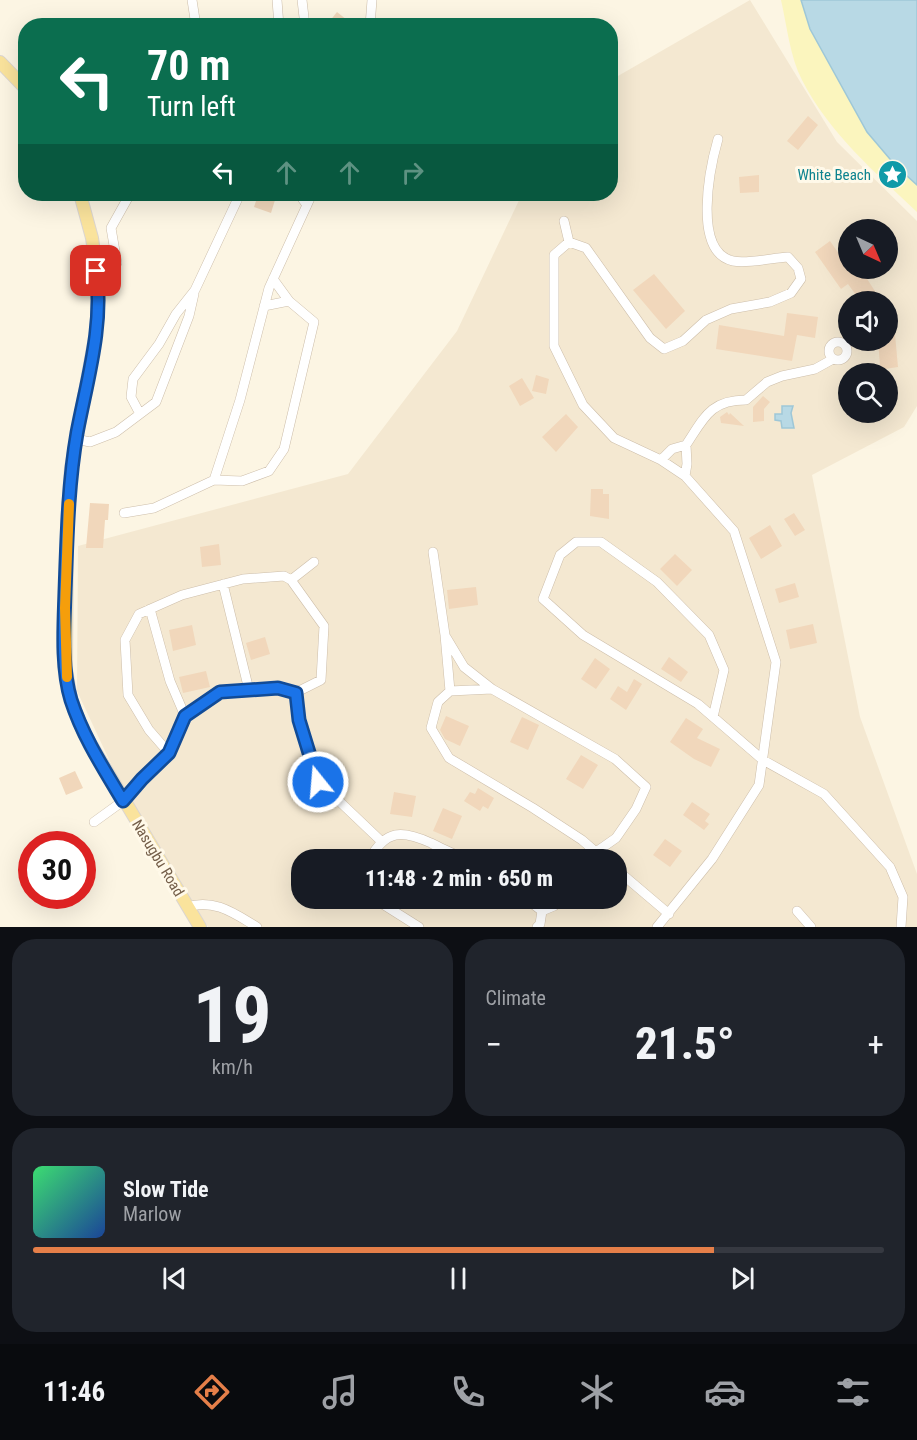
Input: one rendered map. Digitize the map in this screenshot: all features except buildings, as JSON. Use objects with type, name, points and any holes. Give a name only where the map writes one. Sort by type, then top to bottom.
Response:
[{"type":"main road","points":[[0,63],[18,81]]},
{"type":"main road","name":"Nasugbu Road","points":[[82,201],[92,238],[99,287],[96,332],[71,468],[67,525],[66,670],[71,699],[83,731],[200,927]]},
{"type":"street","points":[[192,0],[195,18]]},
{"type":"street","points":[[278,0],[279,18]]},
{"type":"street","points":[[302,0],[304,18]]},
{"type":"street","points":[[371,18],[372,0]]},
{"type":"street","points":[[569,242],[586,248],[650,338],[664,349],[683,341],[706,320],[731,309],[770,302],[791,293],[801,279],[798,268],[788,257],[746,262],[731,261],[715,248],[706,219],[710,165],[718,139]]},
{"type":"street","points":[[117,263],[111,228],[126,201]]},
{"type":"street","points":[[76,439],[90,442],[116,432],[156,402],[189,316],[195,290],[237,201]]},
{"type":"street","points":[[304,201],[307,205]]},
{"type":"street","points":[[214,480],[240,400],[273,279],[309,201]]},
{"type":"street","points":[[564,220],[569,242]]},
{"type":"street","points":[[569,242],[554,255],[554,345],[583,405],[614,438],[661,460],[685,476],[734,531],[776,662],[759,785],[712,859],[657,927]]},
{"type":"street","points":[[124,513],[153,508],[214,480],[242,481],[269,471],[284,449],[314,322],[289,301],[273,279]]},
{"type":"street","points":[[140,414],[131,397],[133,379],[159,344],[176,314],[195,290]]},
{"type":"street","points":[[264,306],[289,301]]},
{"type":"street","points":[[159,344],[176,350]]},
{"type":"street","points":[[685,476],[686,445],[713,407],[731,400],[746,400],[767,382],[782,376],[815,369],[833,359]]},
{"type":"street","points":[[661,460],[672,449],[686,445]]},
{"type":"street","points":[[713,717],[724,670],[709,635],[657,582],[601,542],[576,542],[560,555],[543,599],[583,635],[698,704],[713,717],[764,760],[824,794],[890,867],[903,897],[901,927]]},
{"type":"street","points":[[433,552],[445,635],[450,691]]},
{"type":"street","points":[[291,580],[314,562]]},
{"type":"street","points":[[94,822],[123,801],[169,753],[185,716],[220,692],[278,688],[296,693],[321,680],[324,626],[291,580],[284,576],[243,579],[182,595],[139,614],[125,640],[128,695],[149,730],[169,753]]},
{"type":"street","points":[[223,584],[249,690]]},
{"type":"street","points":[[150,609],[170,681],[185,716]]},
{"type":"street","points":[[445,635],[464,667],[492,689],[615,759],[646,787]]},
{"type":"street","points":[[492,689],[450,691],[438,702],[431,729],[449,758],[533,808],[592,849]]},
{"type":"street","points":[[296,693],[299,720],[318,782],[381,841]]},
{"type":"street","points":[[600,849],[616,838],[636,809],[646,787],[657,783]]},
{"type":"street","points":[[376,849],[381,841],[394,834],[411,834],[442,849]]},
{"type":"street","points":[[627,878],[669,914]]},
{"type":"street","points":[[187,907],[199,903],[225,908],[257,927]]},
{"type":"street","points":[[390,909],[419,927]]},
{"type":"street","points":[[542,911],[547,909]]},
{"type":"street","points":[[537,927],[540,924],[542,911]]},
{"type":"street","points":[[797,911],[811,927]]},
{"type":"shaded area","points":[[750,0],[837,142],[917,221],[917,406],[904,427],[812,475],[860,717],[917,874],[917,927],[208,927],[135,815],[77,691],[78,546],[348,474],[457,331],[519,201],[618,201],[618,76]]},
{"type":"sand","points":[[781,0],[801,0],[810,29],[867,132],[895,165],[917,185],[917,212],[839,135],[813,99],[794,61]]},
{"type":"water","points":[[801,0],[917,0],[917,185],[895,165],[867,132],[810,29]]},
{"type":"water","points":[[782,406],[793,406],[791,413],[794,428],[782,428],[781,421],[775,420],[775,414],[782,414]]},
{"type":"slow traffic","points":[[67,677],[65,608],[69,504]]},
{"type":"place","name":"White Beach","points":[[892,175]]},
{"type":"route","points":[[96,271],[99,287],[96,332],[71,468],[67,525],[66,670],[71,699],[83,731],[123,801],[169,753],[185,716],[220,692],[278,688],[296,693],[299,720],[318,782]]}]
